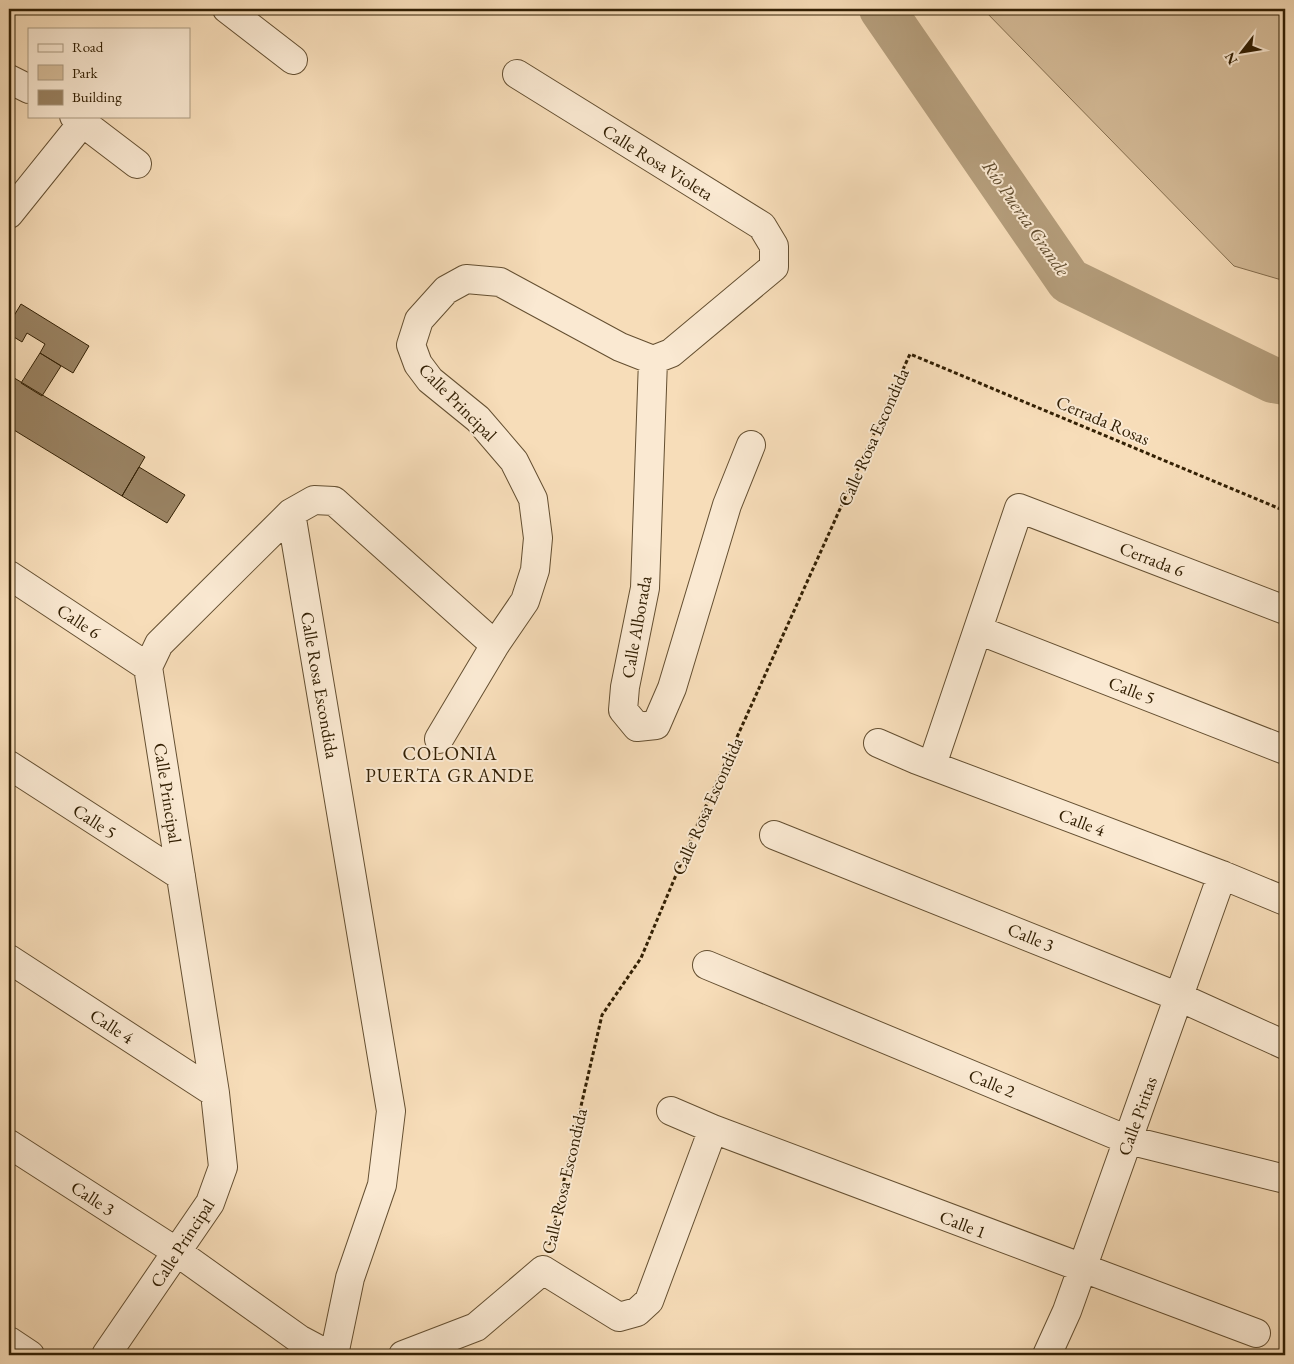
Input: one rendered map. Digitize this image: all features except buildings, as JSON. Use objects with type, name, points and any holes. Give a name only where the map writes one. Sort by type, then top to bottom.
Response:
[{"type":"street","points":[[227,9],[293,60]]},
{"type":"street","name":"Calle Rosa Violeta","points":[[517,74],[762,226],[774,246],[774,267],[671,353],[654,360]]},
{"type":"street","points":[[9,79],[28,89]]},
{"type":"street","points":[[9,214],[78,119],[137,164]]},
{"type":"street","name":"Calle Principal","points":[[439,738],[495,645],[525,601],[535,570],[538,538],[533,500],[514,461],[478,419],[430,380],[418,364],[411,345],[419,320],[446,290],[466,279],[500,282],[620,347],[654,360]]},
{"type":"street","name":"Calle Alborada","points":[[654,360],[645,588],[625,687],[624,710],[637,727],[656,726],[672,688],[727,505],[751,445]]},
{"type":"street","points":[[148,667],[160,644],[291,513],[314,500],[334,501],[495,645]]},
{"type":"street","name":"Cerrada 6","points":[[978,630],[1019,508],[1285,610]]},
{"type":"street","name":"Calle Rosa Escondida","points":[[291,513],[392,1111],[382,1185],[350,1278],[334,1355]]},
{"type":"street","name":"Calle 6","points":[[9,575],[148,667]]},
{"type":"street","points":[[932,766],[978,630]]},
{"type":"street","name":"Calle 5","points":[[978,630],[1285,750]]},
{"type":"street","name":"Calle Principal","points":[[106,1355],[210,1203],[223,1166],[215,1092],[148,667]]},
{"type":"street","name":"Calle 4","points":[[878,743],[932,766],[1285,900]]},
{"type":"street","name":"Calle 5","points":[[9,765],[181,876]]},
{"type":"street","name":"Calle 3","points":[[774,835],[1179,997],[1285,1045]]},
{"type":"street","name":"Calle Piritas","points":[[1047,1355],[1067,1311],[1222,875]]},
{"type":"street","name":"Calle 4","points":[[9,959],[215,1092]]},
{"type":"street","name":"Calle 2","points":[[707,965],[1128,1140],[1285,1179]]},
{"type":"street","name":"Calle 1","points":[[671,1111],[713,1129],[1256,1333]]},
{"type":"street","name":"Calle Rosa Escondida","points":[[403,1355],[476,1327],[543,1270],[620,1317],[637,1312],[649,1301],[713,1129]]},
{"type":"street","name":"Calle 3","points":[[9,1144],[177,1252]]},
{"type":"street","points":[[177,1252],[299,1339],[329,1355]]},
{"type":"street","points":[[9,1342],[30,1355]]},
{"type":"path","name":"Cerrada Rosas","points":[[910,354],[1285,511]]},
{"type":"path","name":"Calle Rosa Escondida","points":[[543,1270],[602,1016],[641,958],[699,821],[910,354]]},
{"type":"green space","points":[[983,9],[1285,9],[1285,281],[1234,266]]},
{"type":"waterway","name":"Río Puerta Grande","points":[[882,9],[1069,281],[1273,380],[1285,382]]},
{"type":"district","name":"COLONIA PUERTA GRANDE","points":[[450,764]]}]
